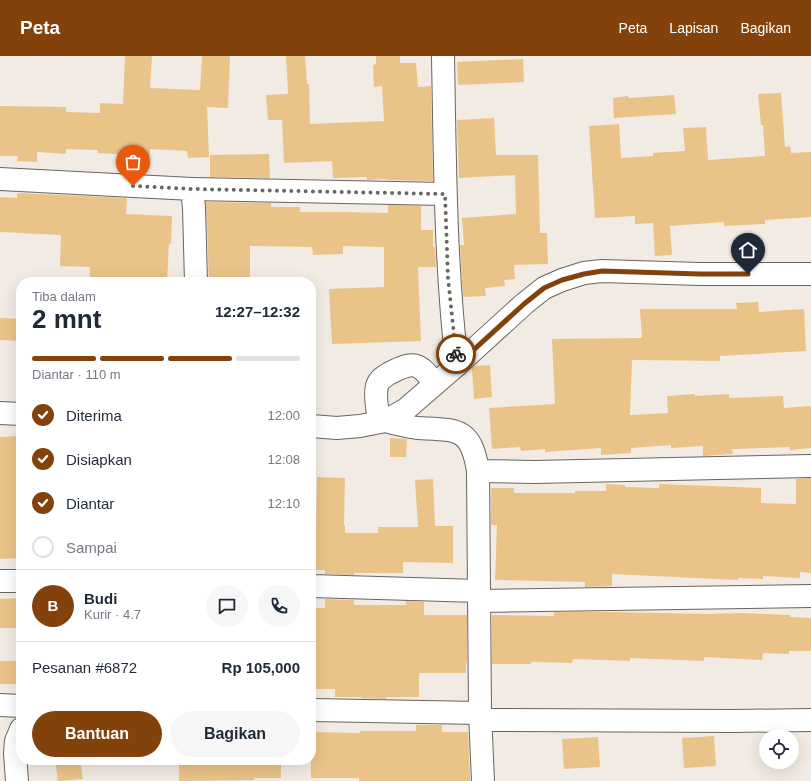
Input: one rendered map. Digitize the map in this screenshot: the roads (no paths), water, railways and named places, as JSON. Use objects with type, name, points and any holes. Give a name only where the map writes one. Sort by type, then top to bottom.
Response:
[{"type":"street","points":[[443,56],[448,278],[457,365]]},
{"type":"street","points":[[0,179],[192,189],[445,194]]},
{"type":"street","points":[[192,189],[196,277]]},
{"type":"street","points":[[316,426],[337,428],[360,426],[382,421],[405,410],[524,304],[544,288],[562,280],[602,271],[700,274],[811,274]]},
{"type":"street","points":[[382,421],[375,396],[378,384],[383,378],[403,366],[414,364],[423,369],[435,384]]},
{"type":"street","points":[[0,413],[16,414]]},
{"type":"street","points":[[382,421],[406,426],[457,431],[464,435],[470,443],[476,457],[478,471],[480,716],[483,781]]},
{"type":"street","points":[[478,471],[543,472],[811,466]]},
{"type":"street","points":[[0,581],[16,581]]},
{"type":"street","points":[[316,586],[479,596],[811,596]]},
{"type":"street","points":[[0,705],[16,706]]},
{"type":"street","points":[[316,710],[686,721],[811,720]]},
{"type":"street","points":[[16,741],[15,754],[17,781]]}]
